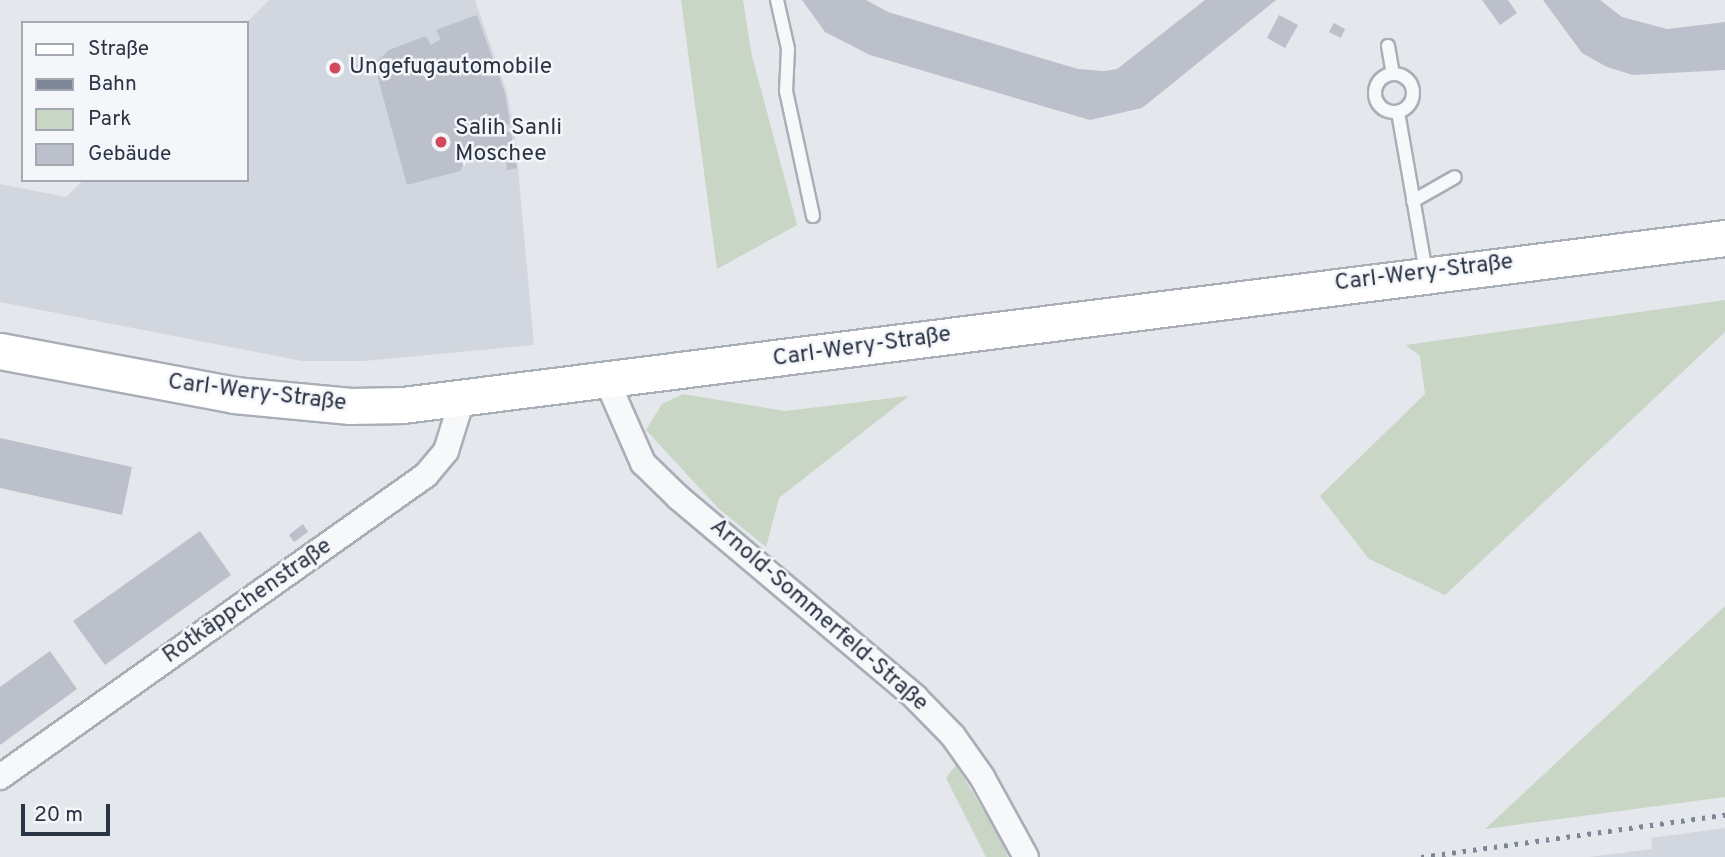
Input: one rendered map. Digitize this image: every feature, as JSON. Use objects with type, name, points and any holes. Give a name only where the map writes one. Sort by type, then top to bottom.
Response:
[{"type":"main road","name":"Carl-Wery-Straße","points":[[0,351],[183,387],[282,401],[350,406],[462,400],[1426,274],[1725,238]]},
{"type":"street","name":"Arnold-Sommerfeld-Straße","points":[[607,381],[643,463],[679,498],[915,697],[953,736],[982,777],[1026,857]]},
{"type":"street","name":"Rotkäppchenstraße","points":[[0,776],[426,475],[446,451],[462,400]]},
{"type":"lane","points":[[777,0],[788,49],[786,91],[813,216]]},
{"type":"lane","points":[[1388,46],[1393,74]]},
{"type":"lane","points":[[1393,74],[1409,80],[1414,92],[1409,105],[1398,112],[1384,109],[1376,97],[1377,85],[1393,74]]},
{"type":"lane","points":[[1398,112],[1426,274]]},
{"type":"lane","points":[[1413,201],[1455,177]]},
{"type":"shaded area","points":[[269,0],[475,0],[507,93],[515,136],[534,345],[364,361],[302,361],[0,302],[0,184],[66,197],[82,182],[248,182],[248,21]]},
{"type":"shaded area","points":[[1725,828],[1725,857],[1589,857],[1652,849],[1651,838]]},
{"type":"green space","points":[[681,0],[743,0],[752,56],[797,225],[717,269]]},
{"type":"green space","points":[[1725,300],[1725,332],[1445,595],[1369,559],[1320,496],[1425,394],[1420,356],[1405,345]]},
{"type":"green space","points":[[683,394],[785,411],[909,396],[779,498],[766,547],[718,508],[646,430],[662,404]]},
{"type":"green space","points":[[1725,606],[1725,797],[1485,829]]},
{"type":"green space","points":[[956,765],[1000,838],[1008,857],[986,857],[946,778]]},
{"type":"building","points":[[802,0],[866,0],[888,12],[1078,69],[1104,71],[1117,69],[1205,0],[1276,0],[1142,108],[1090,120],[870,55],[825,32]]},
{"type":"building","points":[[1482,0],[1508,0],[1517,13],[1500,25]]},
{"type":"building","points":[[1543,0],[1600,0],[1622,17],[1667,29],[1725,22],[1725,70],[1633,75],[1607,67],[1582,53]]},
{"type":"building","points":[[477,15],[505,93],[510,124],[476,130],[477,135],[511,132],[517,168],[507,170],[506,158],[465,162],[460,171],[407,185],[374,64],[389,50],[426,36],[431,45],[441,39],[436,30]]},
{"type":"building","points":[[1279,15],[1298,25],[1285,48],[1267,38]]},
{"type":"building","points":[[1334,23],[1345,29],[1341,38],[1329,32]]},
{"type":"building","points":[[0,438],[132,467],[122,515],[0,488]]},
{"type":"building","points":[[303,524],[308,532],[294,542],[289,535]]},
{"type":"building","points":[[200,531],[231,575],[105,665],[73,621]]},
{"type":"building","points":[[50,651],[77,689],[0,745],[0,687]]},
{"type":"railway","points":[[1421,857],[1725,815]]},
{"type":"place","name":"Ungefugautomobile","points":[[335,68]]},
{"type":"place","name":"Salih Sanli Moschee","points":[[441,142]]}]
